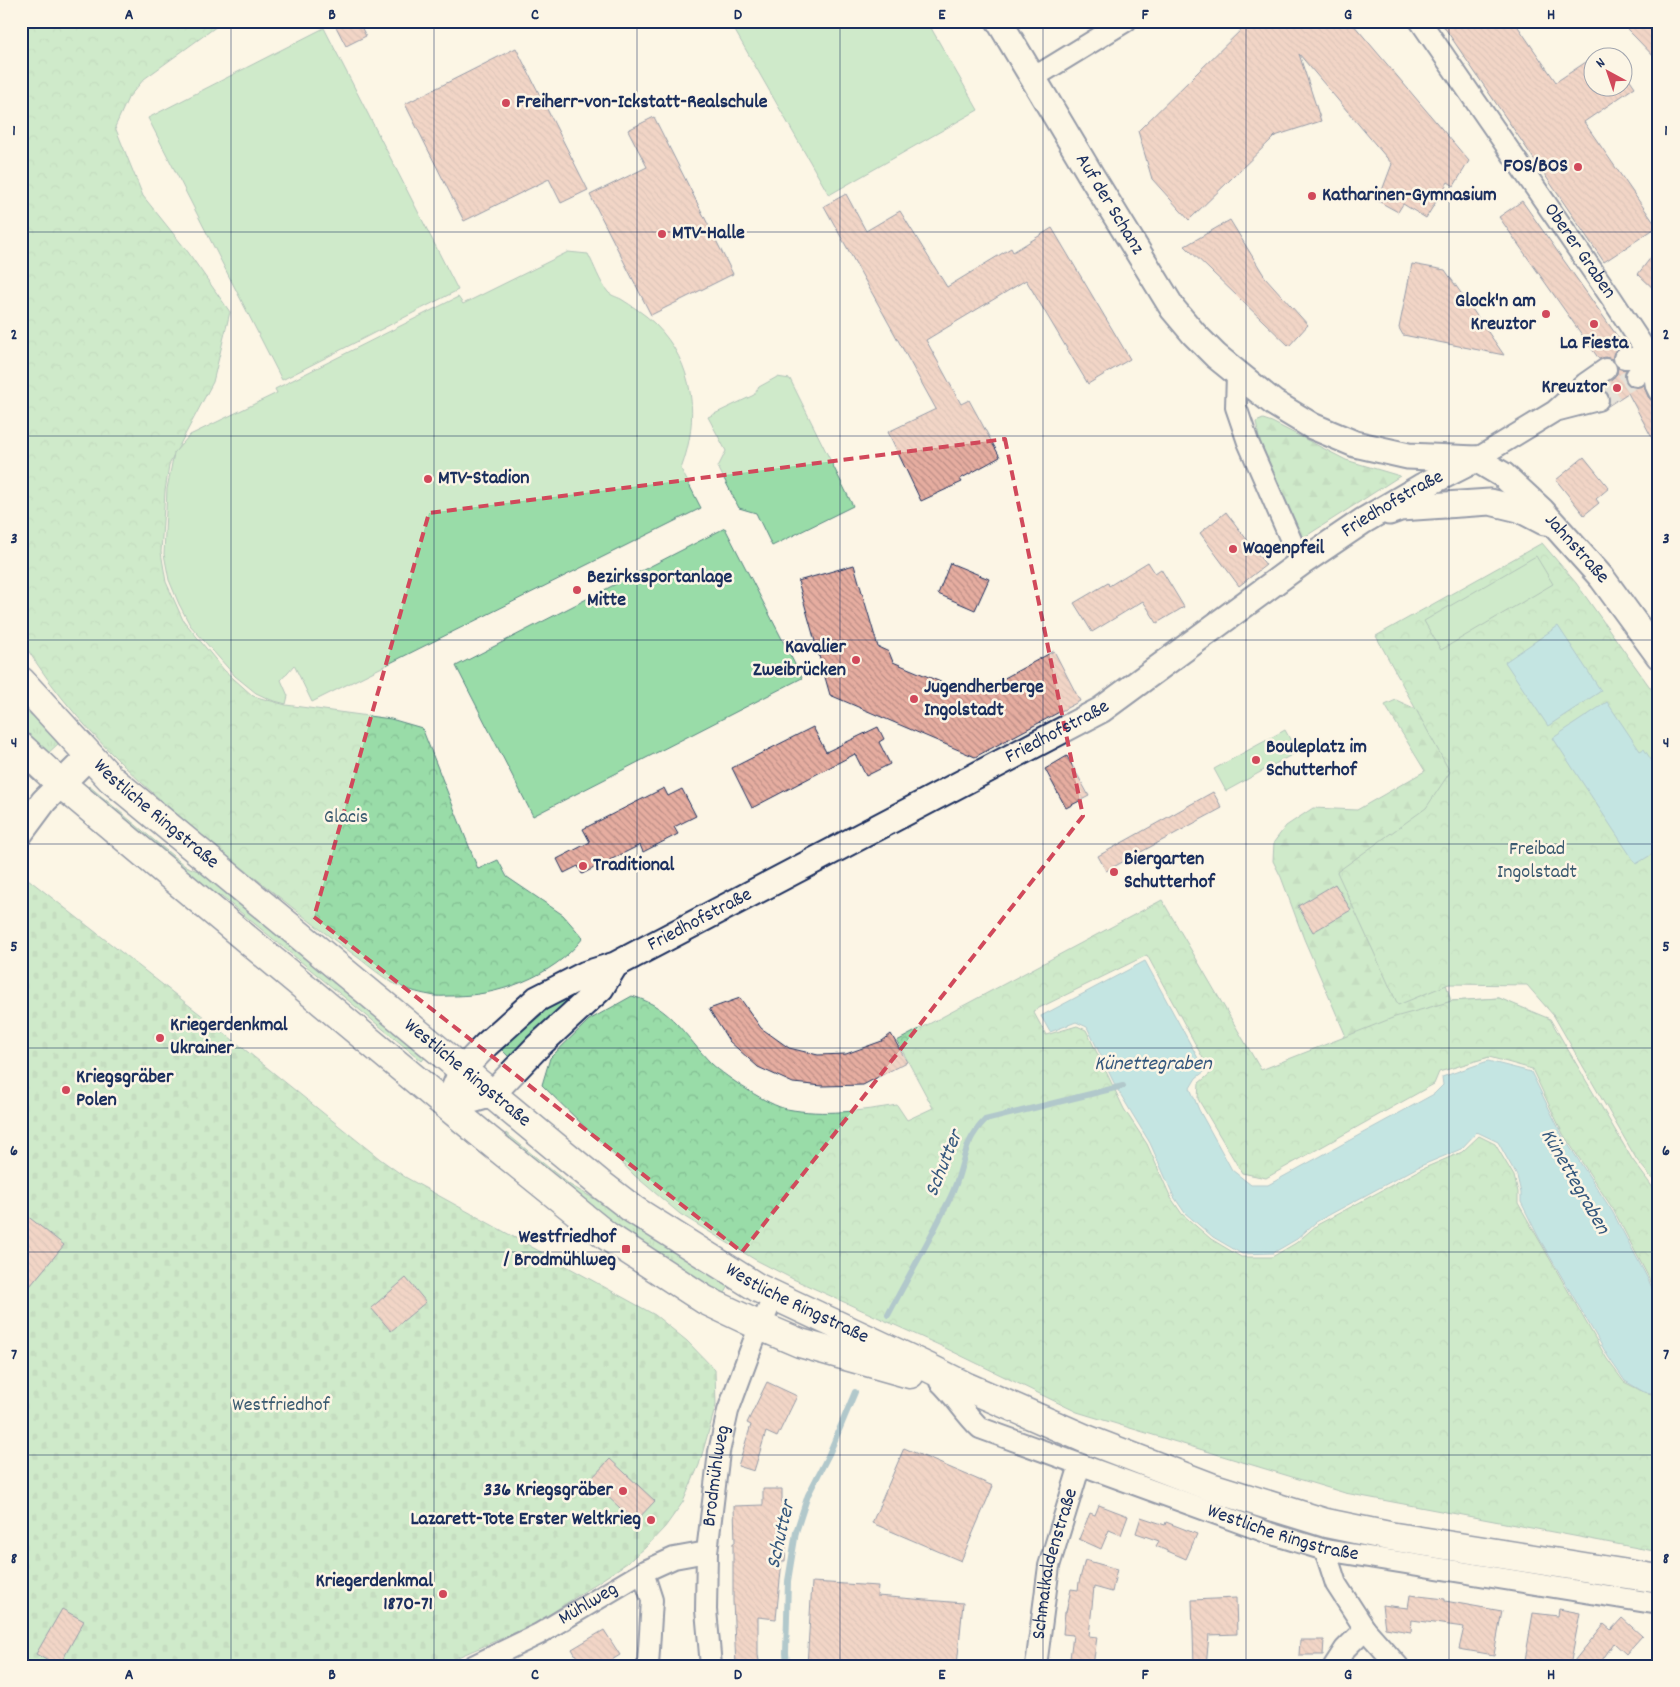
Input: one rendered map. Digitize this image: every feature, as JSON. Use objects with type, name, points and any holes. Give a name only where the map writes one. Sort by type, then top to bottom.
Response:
[{"type":"main road","name":"Westliche Ringstraße","points":[[21,681],[111,779],[141,805],[599,1183],[634,1210],[740,1278],[774,1296],[967,1387],[1086,1439],[1203,1484],[1326,1523],[1466,1549],[1659,1579]]},
{"type":"main road","name":"Westliche Ringstraße","points":[[21,747],[60,783],[607,1236],[705,1300],[800,1343],[940,1382],[967,1387]]},
{"type":"street","name":"Auf der Schanz","points":[[999,21],[1173,309],[1216,356],[1274,404],[1312,426],[1355,444],[1408,456],[1476,459]]},
{"type":"street","points":[[1033,78],[1126,21]]},
{"type":"street","name":"Oberer Graben","points":[[1420,21],[1610,296],[1655,357]]},
{"type":"street","points":[[1624,358],[1655,357]]},
{"type":"street","points":[[1636,376],[1655,357]]},
{"type":"street","points":[[1655,357],[1656,386],[1659,392]]},
{"type":"street","points":[[1476,459],[1555,411],[1586,383],[1606,369]]},
{"type":"street","points":[[1237,374],[1236,407],[1242,425],[1301,563]]},
{"type":"street","points":[[1555,411],[1598,400]]},
{"type":"street","name":"Friedhofstraße","points":[[449,1107],[462,1070],[486,1045],[537,999],[586,974],[615,965],[1101,710],[1301,563],[1363,521],[1421,487],[1476,459]]},
{"type":"street","name":"Jahnstraße","points":[[1476,459],[1503,475],[1542,511],[1602,578],[1659,656]]},
{"type":"street","points":[[1363,521],[1400,508],[1490,502],[1519,509],[1557,529]]},
{"type":"street","points":[[21,832],[44,800],[89,756]]},
{"type":"street","points":[[449,1107],[492,1094],[537,1047],[601,988],[615,965]]},
{"type":"street","name":"Brodmühlweg","points":[[711,1666],[706,1610],[706,1552],[719,1452],[728,1410],[760,1326],[774,1296]]},
{"type":"street","name":"Westliche Ringstraße","points":[[940,1382],[970,1419],[980,1428],[1269,1533],[1325,1550],[1659,1604]]},
{"type":"street","name":"Schmalkaldenstraße","points":[[1036,1666],[1049,1566],[1080,1465]]},
{"type":"street","points":[[1325,1550],[1336,1584],[1365,1629],[1398,1666]]},
{"type":"street","name":"Mühlweg","points":[[473,1666],[539,1634],[643,1572],[674,1558],[706,1552]]},
{"type":"street","points":[[643,1572],[652,1600],[648,1666]]},
{"type":"street","points":[[1334,1666],[1345,1649],[1365,1629]]},
{"type":"highlighted area","points":[[1005,439],[1083,816],[742,1252],[314,917],[429,513]]},
{"type":"green space","name":"Glacis","points":[[21,21],[224,21],[144,79],[128,98],[115,127],[143,196],[188,252],[230,312],[213,382],[169,465],[165,491],[161,552],[166,582],[183,620],[224,670],[253,696],[286,705],[391,719],[422,728],[478,869],[498,860],[507,877],[563,915],[583,938],[571,952],[540,974],[504,988],[486,993],[467,995],[432,996],[391,982],[214,845],[142,784],[77,716],[48,679],[21,639]]},
{"type":"green space","points":[[927,21],[978,110],[829,195],[730,22]]},
{"type":"green space","points":[[324,28],[458,290],[282,380],[148,118]]},
{"type":"green space","name":"MTV-Stadion","points":[[568,252],[588,254],[608,292],[634,307],[651,320],[679,356],[686,374],[692,411],[691,430],[681,469],[701,508],[312,702],[294,665],[281,680],[288,696],[286,704],[256,693],[235,676],[190,625],[169,580],[164,554],[167,489],[174,453],[190,435],[277,393],[275,389],[458,297],[463,304]]},
{"type":"green space","points":[[777,377],[790,379],[853,506],[772,546],[756,513],[739,508],[718,467],[726,451],[708,417],[754,395],[759,387]]},
{"type":"green space","points":[[1263,419],[1346,460],[1400,476],[1303,538],[1261,449],[1256,422]]},
{"type":"green space","points":[[725,528],[802,678],[533,816],[456,666]]},
{"type":"green space","name":"Freibad Ingolstadt","points":[[1542,543],[1576,583],[1659,700],[1659,1187],[1637,1160],[1554,1016],[1527,985],[1449,984],[1398,1005],[1337,872],[1426,808],[1450,772],[1376,636]]},
{"type":"green space","points":[[1536,556],[1553,584],[1441,650],[1424,621]]},
{"type":"green space","points":[[1396,700],[1416,709],[1461,777],[1444,977],[1451,1001],[1499,998],[1538,1016],[1493,1056],[1436,1071],[1323,1068],[1345,1034],[1273,861],[1274,842],[1286,826],[1313,808],[1357,810],[1425,771],[1385,705]]},
{"type":"green space","points":[[21,707],[35,718],[59,743],[45,756],[21,728]]},
{"type":"green space","name":"Bouleplatz im Schutterhof","points":[[1285,730],[1297,752],[1226,791],[1214,769]]},
{"type":"green space","points":[[89,786],[185,866],[208,875],[426,1056],[422,1061],[222,897],[204,890],[86,789]]},
{"type":"green space","name":"Westfriedhof","points":[[28,879],[405,1177],[655,1315],[687,1341],[715,1370],[716,1405],[699,1465],[683,1502],[665,1527],[645,1548],[627,1563],[535,1624],[437,1666],[21,1666],[21,887]]},
{"type":"green space","points":[[1162,900],[1261,1070],[1395,1017],[1452,1001],[1499,998],[1550,1019],[1632,1159],[1659,1196],[1659,1302],[1650,1280],[1613,1209],[1563,1134],[1532,1069],[1489,1057],[1439,1072],[1434,1084],[1266,1178],[1242,1173],[1198,1099],[1199,1083],[1211,1073],[1147,955],[1033,1011],[1046,1035],[1077,1026],[1086,1030],[1124,1109],[1147,1144],[1171,1198],[1182,1214],[1211,1239],[1241,1257],[1272,1257],[1296,1243],[1317,1225],[1422,1169],[1462,1152],[1479,1136],[1495,1144],[1514,1176],[1518,1192],[1518,1203],[1607,1359],[1624,1382],[1644,1392],[1659,1396],[1659,1552],[1345,1493],[1077,1412],[939,1345],[793,1279],[754,1259],[680,1214],[634,1175],[542,1085],[550,1058],[589,1020],[632,996],[658,1007],[677,1024],[712,1064],[737,1083],[770,1103],[787,1109],[815,1112],[856,1111],[897,1105],[907,1120],[933,1108],[897,1041]]},
{"type":"green space","points":[[594,978],[513,1061],[501,1049],[556,1002]]},
{"type":"green space","points":[[506,1133],[570,1185],[614,1210],[730,1284],[724,1295],[606,1221],[503,1137]]},
{"type":"water","points":[[1558,626],[1601,691],[1548,726],[1505,662]]},
{"type":"water","points":[[1607,702],[1640,751],[1644,749],[1659,772],[1659,850],[1636,864],[1553,738]]},
{"type":"water","name":"Künettegraben","points":[[1145,961],[1205,1071],[1196,1078],[1190,1088],[1199,1110],[1232,1170],[1251,1185],[1268,1185],[1434,1094],[1443,1085],[1442,1077],[1488,1061],[1531,1072],[1562,1135],[1612,1211],[1649,1281],[1659,1305],[1659,1394],[1644,1392],[1625,1381],[1609,1358],[1539,1238],[1521,1202],[1517,1176],[1498,1142],[1477,1132],[1461,1149],[1418,1167],[1316,1222],[1297,1239],[1273,1253],[1242,1254],[1213,1237],[1185,1213],[1174,1197],[1150,1143],[1116,1087],[1087,1027],[1076,1022],[1050,1032],[1041,1016]]},
{"type":"building","points":[[333,21],[358,21],[366,36],[346,46]]},
{"type":"building","points":[[1250,21],[1294,21],[1294,24],[1321,25],[1353,24],[1469,161],[1454,186],[1448,182],[1426,218],[1403,204],[1398,212],[1378,201],[1392,164],[1299,54],[1321,121],[1275,136],[1189,220],[1152,179],[1138,131]]},
{"type":"building","name":"FOS/BOS","points":[[1440,21],[1514,21],[1556,82],[1582,65],[1582,98],[1619,98],[1584,122],[1657,227],[1604,262]]},
{"type":"building","points":[[1619,21],[1659,21],[1659,62],[1636,38]]},
{"type":"building","points":[[516,48],[588,190],[561,203],[549,179],[464,221],[405,104]]},
{"type":"building","name":"MTV-Halle","points":[[654,117],[733,274],[651,315],[590,195],[647,167],[628,130]]},
{"type":"building","points":[[846,194],[866,231],[900,211],[947,287],[1011,248],[1013,252],[1052,228],[1130,359],[1088,384],[1026,280],[926,340],[961,404],[969,400],[1000,457],[960,479],[962,482],[921,501],[888,432],[936,409],[824,206]]},
{"type":"building","points":[[1522,201],[1622,343],[1617,347],[1612,359],[1605,357],[1599,359],[1499,217]]},
{"type":"building","points":[[1230,220],[1265,277],[1308,325],[1289,346],[1185,246]]},
{"type":"building","points":[[1659,247],[1659,294],[1638,274]]},
{"type":"building","points":[[1412,264],[1445,270],[1504,355],[1403,335],[1399,328]]},
{"type":"building","points":[[1618,368],[1626,370],[1625,380],[1629,385],[1634,388],[1644,385],[1648,397],[1659,410],[1659,451],[1628,393],[1608,406],[1609,397],[1606,391],[1599,388],[1617,374]]},
{"type":"building","points":[[1584,457],[1609,488],[1596,499],[1599,503],[1584,515],[1556,480]]},
{"type":"building","name":"Wagenpfeil","points":[[1226,512],[1266,565],[1239,586],[1200,533]]},
{"type":"building","points":[[1148,562],[1155,573],[1161,569],[1184,607],[1157,623],[1143,601],[1092,632],[1074,603],[1108,583],[1109,586]]},
{"type":"building","points":[[950,563],[989,579],[975,610],[938,594]]},
{"type":"building","name":"Kavalier Zweibrücken","points":[[854,565],[878,647],[889,652],[893,662],[955,688],[965,684],[979,692],[1054,651],[1080,701],[975,757],[830,695],[798,581]]},
{"type":"building","points":[[813,727],[826,752],[878,727],[884,739],[879,742],[890,764],[866,776],[855,754],[752,808],[732,768]]},
{"type":"building","points":[[1067,756],[1089,796],[1066,808],[1045,769]]},
{"type":"building","points":[[664,788],[668,796],[682,789],[696,816],[674,827],[678,834],[643,852],[640,845],[582,874],[578,866],[564,873],[557,859],[590,842],[583,829]]},
{"type":"building","points":[[1213,792],[1222,808],[1106,871],[1098,856]]},
{"type":"building","points":[[1335,884],[1351,910],[1313,932],[1298,906]]},
{"type":"building","points":[[740,998],[761,1028],[789,1048],[818,1055],[846,1054],[882,1041],[891,1034],[907,1062],[863,1085],[823,1086],[793,1083],[758,1067],[729,1041],[709,1009]]},
{"type":"building","points":[[21,1211],[64,1245],[21,1297]]},
{"type":"building","points":[[406,1278],[426,1302],[391,1331],[371,1308]]},
{"type":"building","points":[[767,1382],[797,1396],[777,1437],[766,1432],[754,1471],[738,1466],[751,1425],[747,1423]]},
{"type":"building","points":[[904,1448],[993,1486],[961,1561],[872,1523]]},
{"type":"building","name":"336 Kriegsgräber","points":[[610,1459],[655,1501],[635,1522],[590,1480]]},
{"type":"building","points":[[763,1489],[782,1489],[782,1532],[787,1533],[785,1561],[782,1561],[776,1619],[758,1617],[758,1655],[760,1666],[736,1666],[733,1601],[734,1506],[763,1505]]},
{"type":"building","points":[[1099,1505],[1128,1516],[1121,1535],[1109,1530],[1101,1549],[1079,1539],[1090,1513],[1095,1515]]},
{"type":"building","points":[[1141,1517],[1165,1525],[1166,1522],[1197,1534],[1186,1559],[1156,1546],[1159,1541],[1136,1533]]},
{"type":"building","points":[[1085,1560],[1117,1569],[1112,1592],[1094,1587],[1089,1636],[1097,1637],[1093,1666],[1069,1666],[1073,1635],[1063,1634],[1065,1612],[1071,1589],[1078,1590]]},
{"type":"building","points":[[812,1582],[878,1586],[877,1596],[963,1603],[957,1666],[807,1666]]},
{"type":"building","points":[[1410,1595],[1445,1599],[1445,1601],[1502,1611],[1494,1655],[1459,1649],[1464,1627],[1412,1620],[1411,1632],[1385,1628],[1382,1605],[1408,1608]]},
{"type":"building","points":[[1236,1598],[1237,1634],[1209,1635],[1206,1666],[1194,1666],[1192,1600]]},
{"type":"building","points":[[62,1609],[84,1621],[59,1666],[57,1666],[36,1654]]},
{"type":"building","points":[[1559,1609],[1580,1613],[1570,1666],[1524,1666],[1533,1613],[1558,1616]]},
{"type":"building","points":[[1622,1618],[1642,1636],[1626,1654],[1614,1643],[1598,1666],[1570,1666],[1604,1624],[1611,1630]]},
{"type":"building","points":[[604,1630],[620,1655],[602,1666],[582,1666],[572,1649]]},
{"type":"building","points":[[1300,1640],[1324,1640],[1323,1655],[1299,1655]]},
{"type":"waterway","name":"Schutter","points":[[888,1315],[951,1196],[967,1147],[977,1129],[985,1120],[1123,1086]]},
{"type":"waterway","name":"Schutter","points":[[787,1666],[788,1581],[796,1532],[808,1495],[829,1454],[855,1392]]},
{"type":"tunnel","points":[[1598,400],[1636,376]]},
{"type":"place","name":"Freiherr-von-Ickstatt-Realschule","points":[[506,103]]},
{"type":"place","name":"FOS/BOS","points":[[1578,167]]},
{"type":"place","name":"Katharinen-Gymnasium","points":[[1312,196]]},
{"type":"place","name":"MTV-Halle","points":[[662,234]]},
{"type":"place","name":"Glock'n am Kreuztor","points":[[1546,314]]},
{"type":"place","name":"La Fiesta","points":[[1594,324]]},
{"type":"place","name":"Kreuztor","points":[[1617,388]]},
{"type":"place","name":"MTV-Stadion","points":[[428,479]]},
{"type":"place","name":"Wagenpfeil","points":[[1233,549]]},
{"type":"place","name":"Bezirkssportanlage Mitte","points":[[577,590]]},
{"type":"place","name":"Kavalier Zweibrücken","points":[[856,660]]},
{"type":"place","name":"Jugendherberge Ingolstadt","points":[[914,699]]},
{"type":"place","name":"Bouleplatz im Schutterhof","points":[[1256,760]]},
{"type":"place","name":"Traditional","points":[[583,866]]},
{"type":"place","name":"Biergarten Schutterhof","points":[[1114,872]]},
{"type":"place","name":"Kriegerdenkmal Ukrainer","points":[[160,1038]]},
{"type":"place","name":"Kriegsgräber Polen","points":[[66,1090]]},
{"type":"place","name":"Westfriedhof / Brodmühlweg","points":[[626,1249]]},
{"type":"place","name":"336 Kriegsgräber","points":[[623,1491]]},
{"type":"place","name":"Lazarett-Tote Erster Weltkrieg","points":[[651,1520]]},
{"type":"place","name":"Kriegerdenkmal 1870-71","points":[[443,1594]]}]
